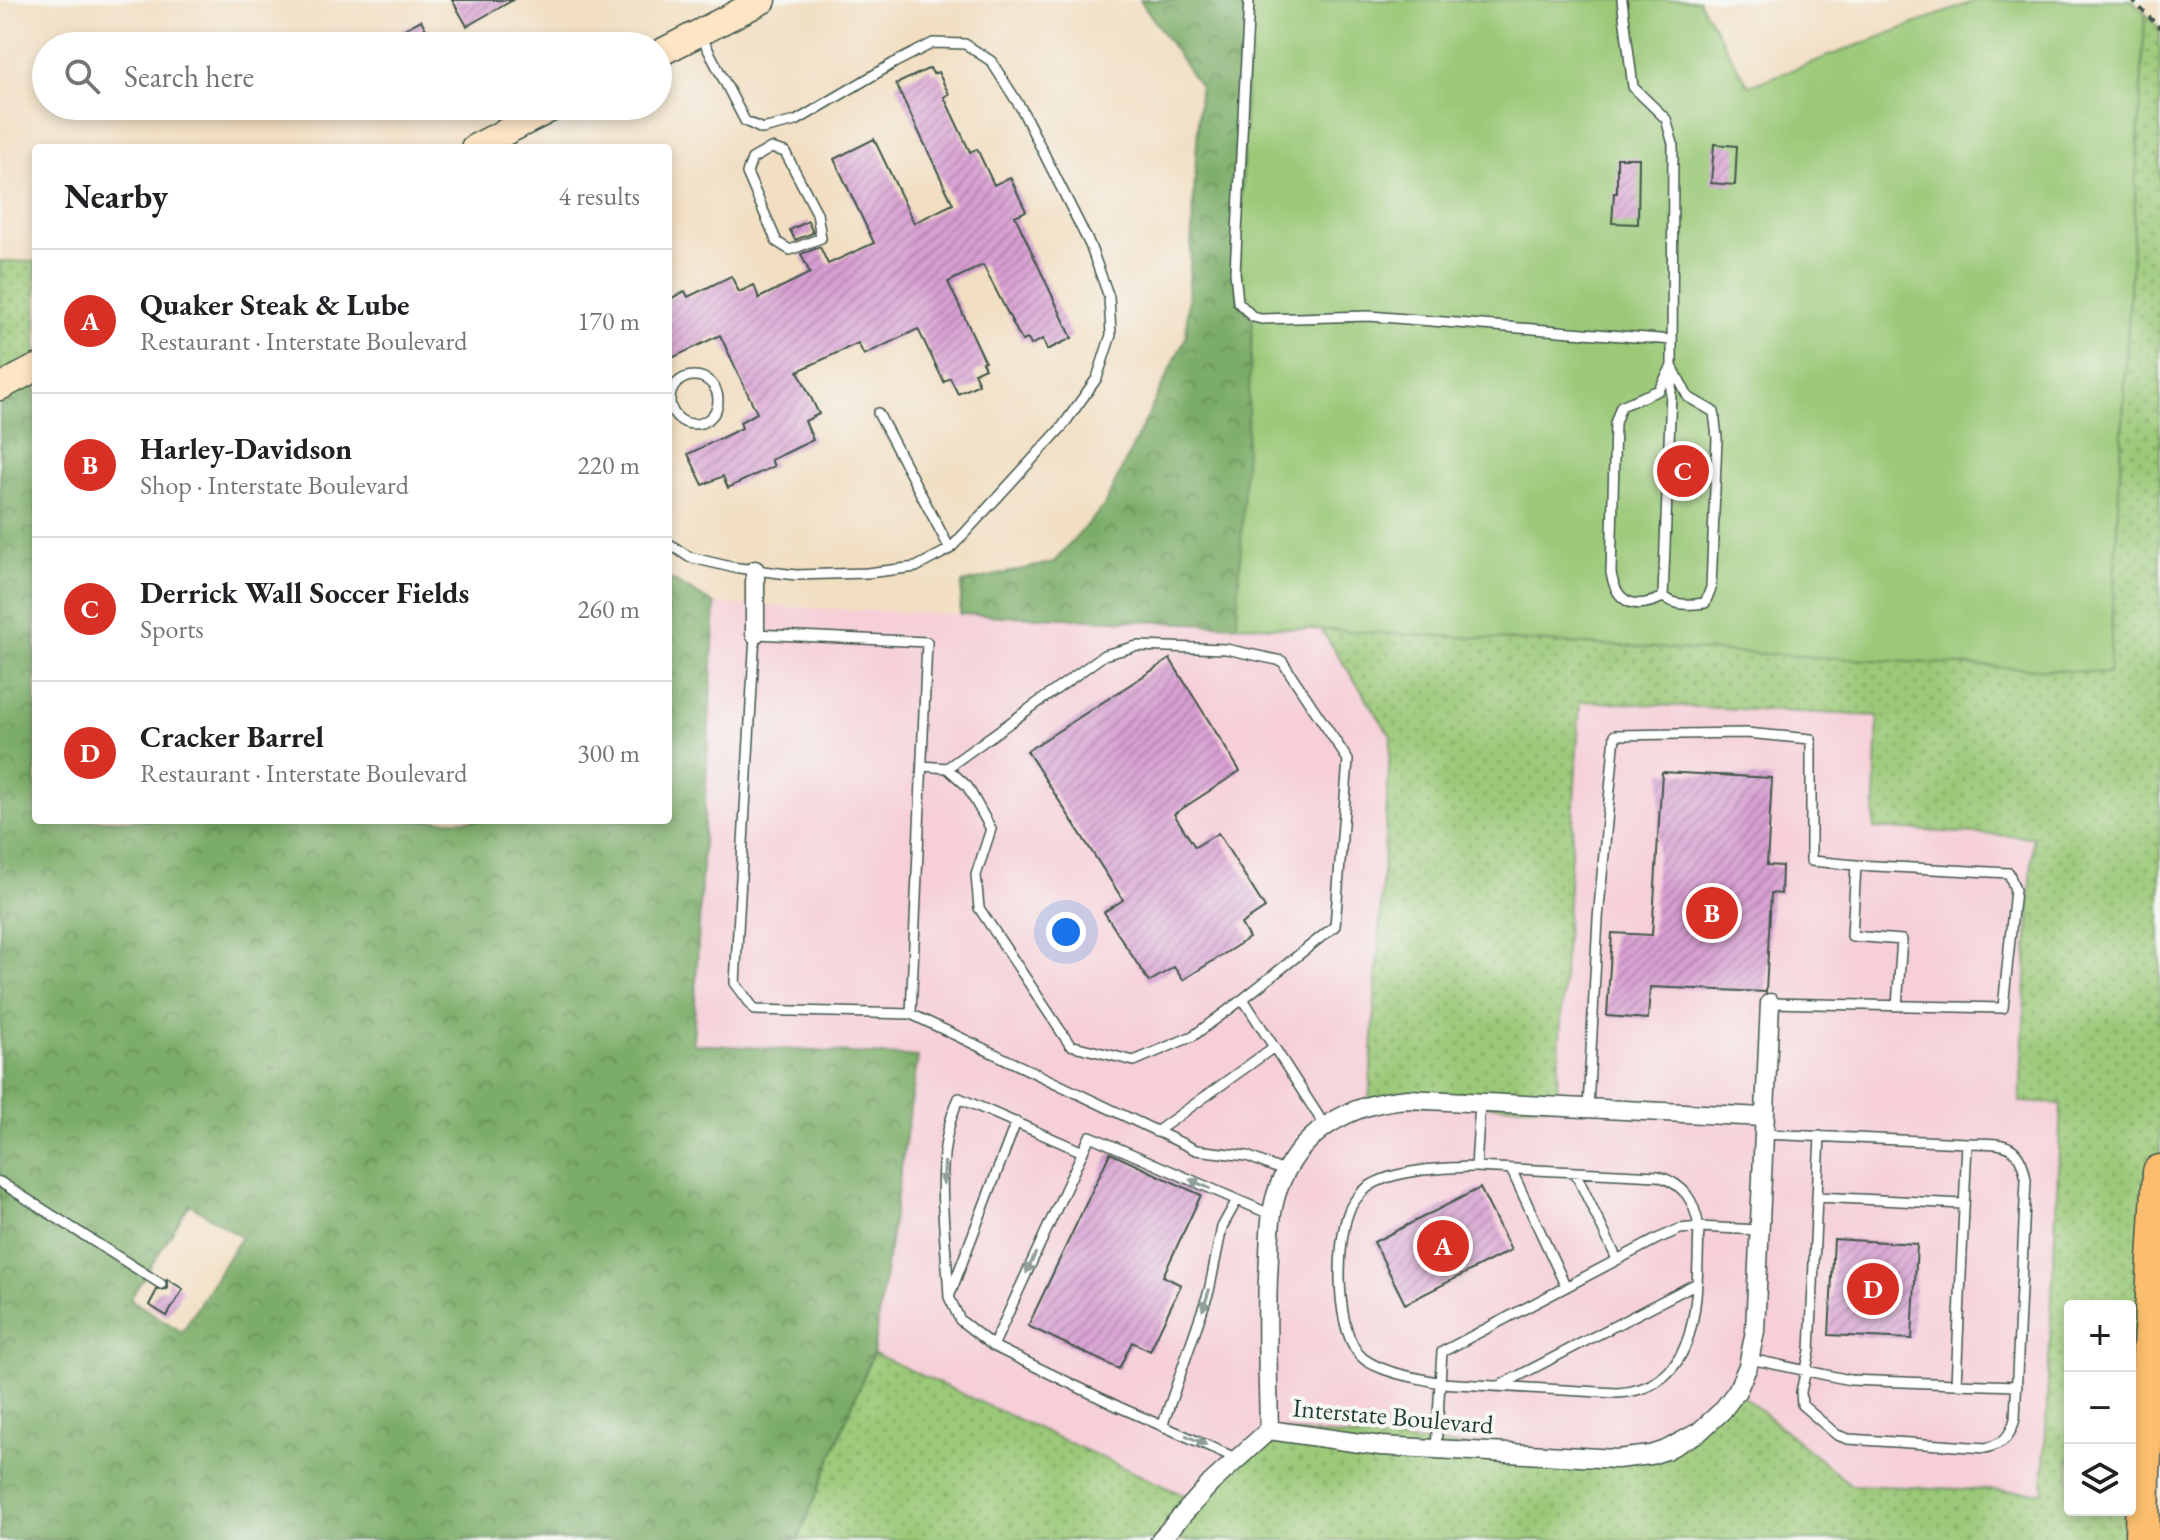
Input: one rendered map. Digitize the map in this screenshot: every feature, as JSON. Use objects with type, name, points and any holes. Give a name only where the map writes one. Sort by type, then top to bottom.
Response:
[{"type":"highway","points":[[2142,1540],[2160,1172]]},
{"type":"highway","points":[[2124,1540],[2143,1474]]},
{"type":"street","points":[[672,47],[763,0]]},
{"type":"street","points":[[482,144],[529,120]]},
{"type":"street","points":[[0,387],[32,370]]},
{"type":"street","points":[[755,570],[755,634]]},
{"type":"street","name":"Interstate Boulevard","points":[[1763,1126],[1588,1108],[1387,1100],[1355,1109],[1325,1126],[1303,1146],[1286,1172],[1272,1215],[1266,1315],[1269,1430],[1381,1446],[1617,1459],[1658,1452],[1699,1432],[1716,1418],[1737,1391],[1750,1359],[1755,1331],[1770,1003]]},
{"type":"street","points":[[1160,1540],[1194,1500],[1269,1430]]},
{"type":"lane","points":[[1249,0],[1235,272],[1238,302],[1253,317],[1270,320],[1369,316],[1672,340]]},
{"type":"lane","points":[[1622,0],[1633,87],[1666,119],[1673,144],[1672,366],[1663,597]]},
{"type":"lane","points":[[672,546],[689,557],[796,575],[916,567],[950,549],[1062,427],[1097,378],[1111,335],[1109,297],[1090,245],[1021,108],[991,61],[965,44],[933,43],[796,121],[762,129],[745,121],[699,33]]},
{"type":"lane","points":[[762,129],[771,148],[785,152],[817,213],[821,238],[790,250],[777,242],[747,173],[752,159],[771,148]]},
{"type":"lane","points":[[1663,597],[1637,605],[1624,600],[1614,589],[1611,573],[1615,423],[1621,406],[1659,390],[1672,366]]},
{"type":"lane","points":[[1663,597],[1673,603],[1705,603],[1711,588],[1717,438],[1714,412],[1688,397],[1672,366]]},
{"type":"lane","points":[[672,391],[681,379],[699,376],[715,387],[718,405],[706,421],[698,424],[679,420],[672,412]]},
{"type":"lane","points":[[878,413],[950,549]]},
{"type":"lane","points":[[911,1014],[927,642],[755,634],[735,983],[755,1010],[911,1014],[1196,1150],[1247,1156],[1286,1172]]},
{"type":"lane","points":[[922,766],[947,768],[967,786],[991,829],[976,875],[979,908],[1070,1045],[1134,1061],[1193,1036],[1335,926],[1348,760],[1282,661],[1226,649],[1137,646],[1104,655],[947,768]]},
{"type":"lane","points":[[1588,1108],[1598,919],[1615,735],[1746,733],[1811,739],[1811,861],[2009,873],[2015,890],[2003,1008],[1770,1003]]},
{"type":"lane","points":[[1856,865],[1852,936],[1902,940],[1897,1005]]},
{"type":"lane","points":[[1243,999],[1325,1126]]},
{"type":"lane","points":[[1156,1132],[1274,1047]]},
{"type":"lane","points":[[1083,1152],[959,1098],[947,1124],[943,1181],[949,1297],[960,1320],[993,1346],[1119,1407],[1238,1459]]},
{"type":"lane","points":[[1476,1167],[1480,1103]]},
{"type":"lane","points":[[949,1297],[1016,1122]]},
{"type":"lane","points":[[1763,1126],[1820,1136],[2004,1144],[2019,1155],[2026,1180],[2015,1419],[2011,1435],[2000,1444],[1986,1448],[1848,1439],[1837,1435],[1802,1405],[1801,1392],[1810,1351],[1820,1136]]},
{"type":"lane","points":[[993,1346],[1090,1136],[1272,1215]]},
{"type":"lane","points":[[1956,1384],[1967,1143]]},
{"type":"lane","points":[[1476,1167],[1511,1169],[1658,1176],[1675,1182],[1688,1194],[1696,1208],[1699,1227],[1695,1315],[1687,1347],[1673,1369],[1651,1385],[1634,1392],[1617,1393],[1440,1383],[1378,1367],[1361,1357],[1351,1343],[1344,1320],[1340,1277],[1343,1236],[1349,1209],[1366,1188],[1387,1177],[1476,1167]]},
{"type":"lane","points":[[1511,1169],[1566,1287]]},
{"type":"lane","points":[[1575,1172],[1617,1259]]},
{"type":"lane","points":[[0,1182],[161,1284]]},
{"type":"lane","points":[[1817,1197],[1963,1204]]},
{"type":"lane","points":[[1163,1424],[1209,1291],[1222,1227],[1237,1200]]},
{"type":"lane","points":[[1436,1449],[1442,1352],[1680,1229],[1759,1230]]},
{"type":"lane","points":[[1498,1386],[1697,1283]]},
{"type":"lane","points":[[1750,1359],[1850,1380],[2017,1386]]},
{"type":"path","points":[[2132,0],[2160,28]]},
{"type":"shaded area","points":[[715,604],[1321,629],[1391,736],[1369,1104],[1556,1106],[1579,701],[1878,716],[1874,828],[2033,836],[2020,1101],[2061,1104],[2043,1492],[1851,1485],[1737,1392],[1666,1450],[1194,1500],[873,1353],[918,1057],[693,1045]]},
{"type":"green space","points":[[1140,0],[1249,0],[1253,317],[1237,625],[960,614],[962,583],[1054,562],[1104,506],[1186,337],[1200,87]]},
{"type":"green space","points":[[1249,0],[1698,0],[1749,86],[1978,0],[2132,0],[2145,13],[2109,673],[1237,625],[1253,317],[1238,302]]},
{"type":"green space","points":[[2145,13],[2160,28],[2160,1184],[2143,1474],[2136,1498],[2136,1300],[2064,1300],[2064,1516],[2131,1516],[2124,1540],[798,1540],[873,1353],[1194,1500],[1269,1430],[1617,1459],[1666,1450],[1737,1391],[1851,1485],[2043,1492],[2061,1104],[2020,1102],[2033,837],[1874,828],[1878,716],[1580,701],[1556,1106],[1369,1104],[1391,736],[1321,629],[2109,673]]},
{"type":"green space","points":[[0,261],[32,262],[32,370],[0,387]]},
{"type":"green space","points":[[32,370],[32,824],[672,824],[672,580],[715,604],[693,1044],[918,1057],[873,1353],[798,1540],[0,1540],[0,387]],"holes":[[[190,1204],[241,1237],[182,1332],[130,1299]]]},
{"type":"building","points":[[452,0],[513,0],[467,26]]},
{"type":"building","points":[[421,20],[427,32],[399,32]]},
{"type":"building","points":[[930,68],[933,74],[938,72],[949,94],[944,97],[970,152],[977,149],[994,185],[1010,177],[1026,211],[1015,216],[1072,338],[1047,350],[1043,339],[1031,345],[1028,339],[1022,341],[983,265],[948,282],[985,361],[982,362],[985,368],[974,373],[979,384],[958,394],[950,378],[944,382],[918,329],[864,355],[858,343],[798,371],[819,414],[805,421],[813,440],[771,460],[774,466],[728,488],[723,476],[703,485],[688,454],[742,428],[740,422],[757,413],[720,335],[672,358],[672,298],[685,291],[688,297],[731,276],[739,292],[754,285],[759,298],[810,273],[801,254],[820,247],[828,264],[874,243],[834,159],[874,139],[914,223],[953,204],[896,84]]},
{"type":"building","points":[[1714,144],[1737,146],[1735,185],[1711,183]]},
{"type":"building","points":[[1617,158],[1639,158],[1638,224],[1612,223],[1614,193],[1617,193]]},
{"type":"building","points":[[808,221],[813,233],[795,240],[790,230]]},
{"type":"building","points":[[1170,659],[1240,771],[1174,814],[1195,847],[1218,833],[1265,908],[1241,924],[1249,938],[1183,980],[1174,967],[1149,982],[1104,912],[1123,900],[1027,751]]},
{"type":"building","points":[[1662,772],[1772,778],[1767,865],[1782,866],[1781,894],[1771,893],[1766,992],[1650,987],[1648,1019],[1607,1016],[1612,933],[1652,935]]},
{"type":"building","points":[[1110,1153],[1201,1195],[1163,1276],[1181,1285],[1150,1351],[1132,1342],[1119,1369],[1028,1326]]},
{"type":"building","points":[[1480,1188],[1511,1250],[1405,1304],[1374,1242]]},
{"type":"building","points":[[1834,1239],[1917,1244],[1912,1339],[1829,1335]]},
{"type":"building","points":[[167,1279],[183,1289],[167,1316],[149,1305],[157,1290],[167,1289]]},
{"type":"place","name":"Derrick Wall Soccer Fields","points":[[1683,471]]},
{"type":"place","name":"Harley-Davidson","points":[[1712,913]]},
{"type":"place","name":"Quaker Steak & Lube","points":[[1443,1246]]},
{"type":"place","name":"Cracker Barrel","points":[[1873,1289]]}]
